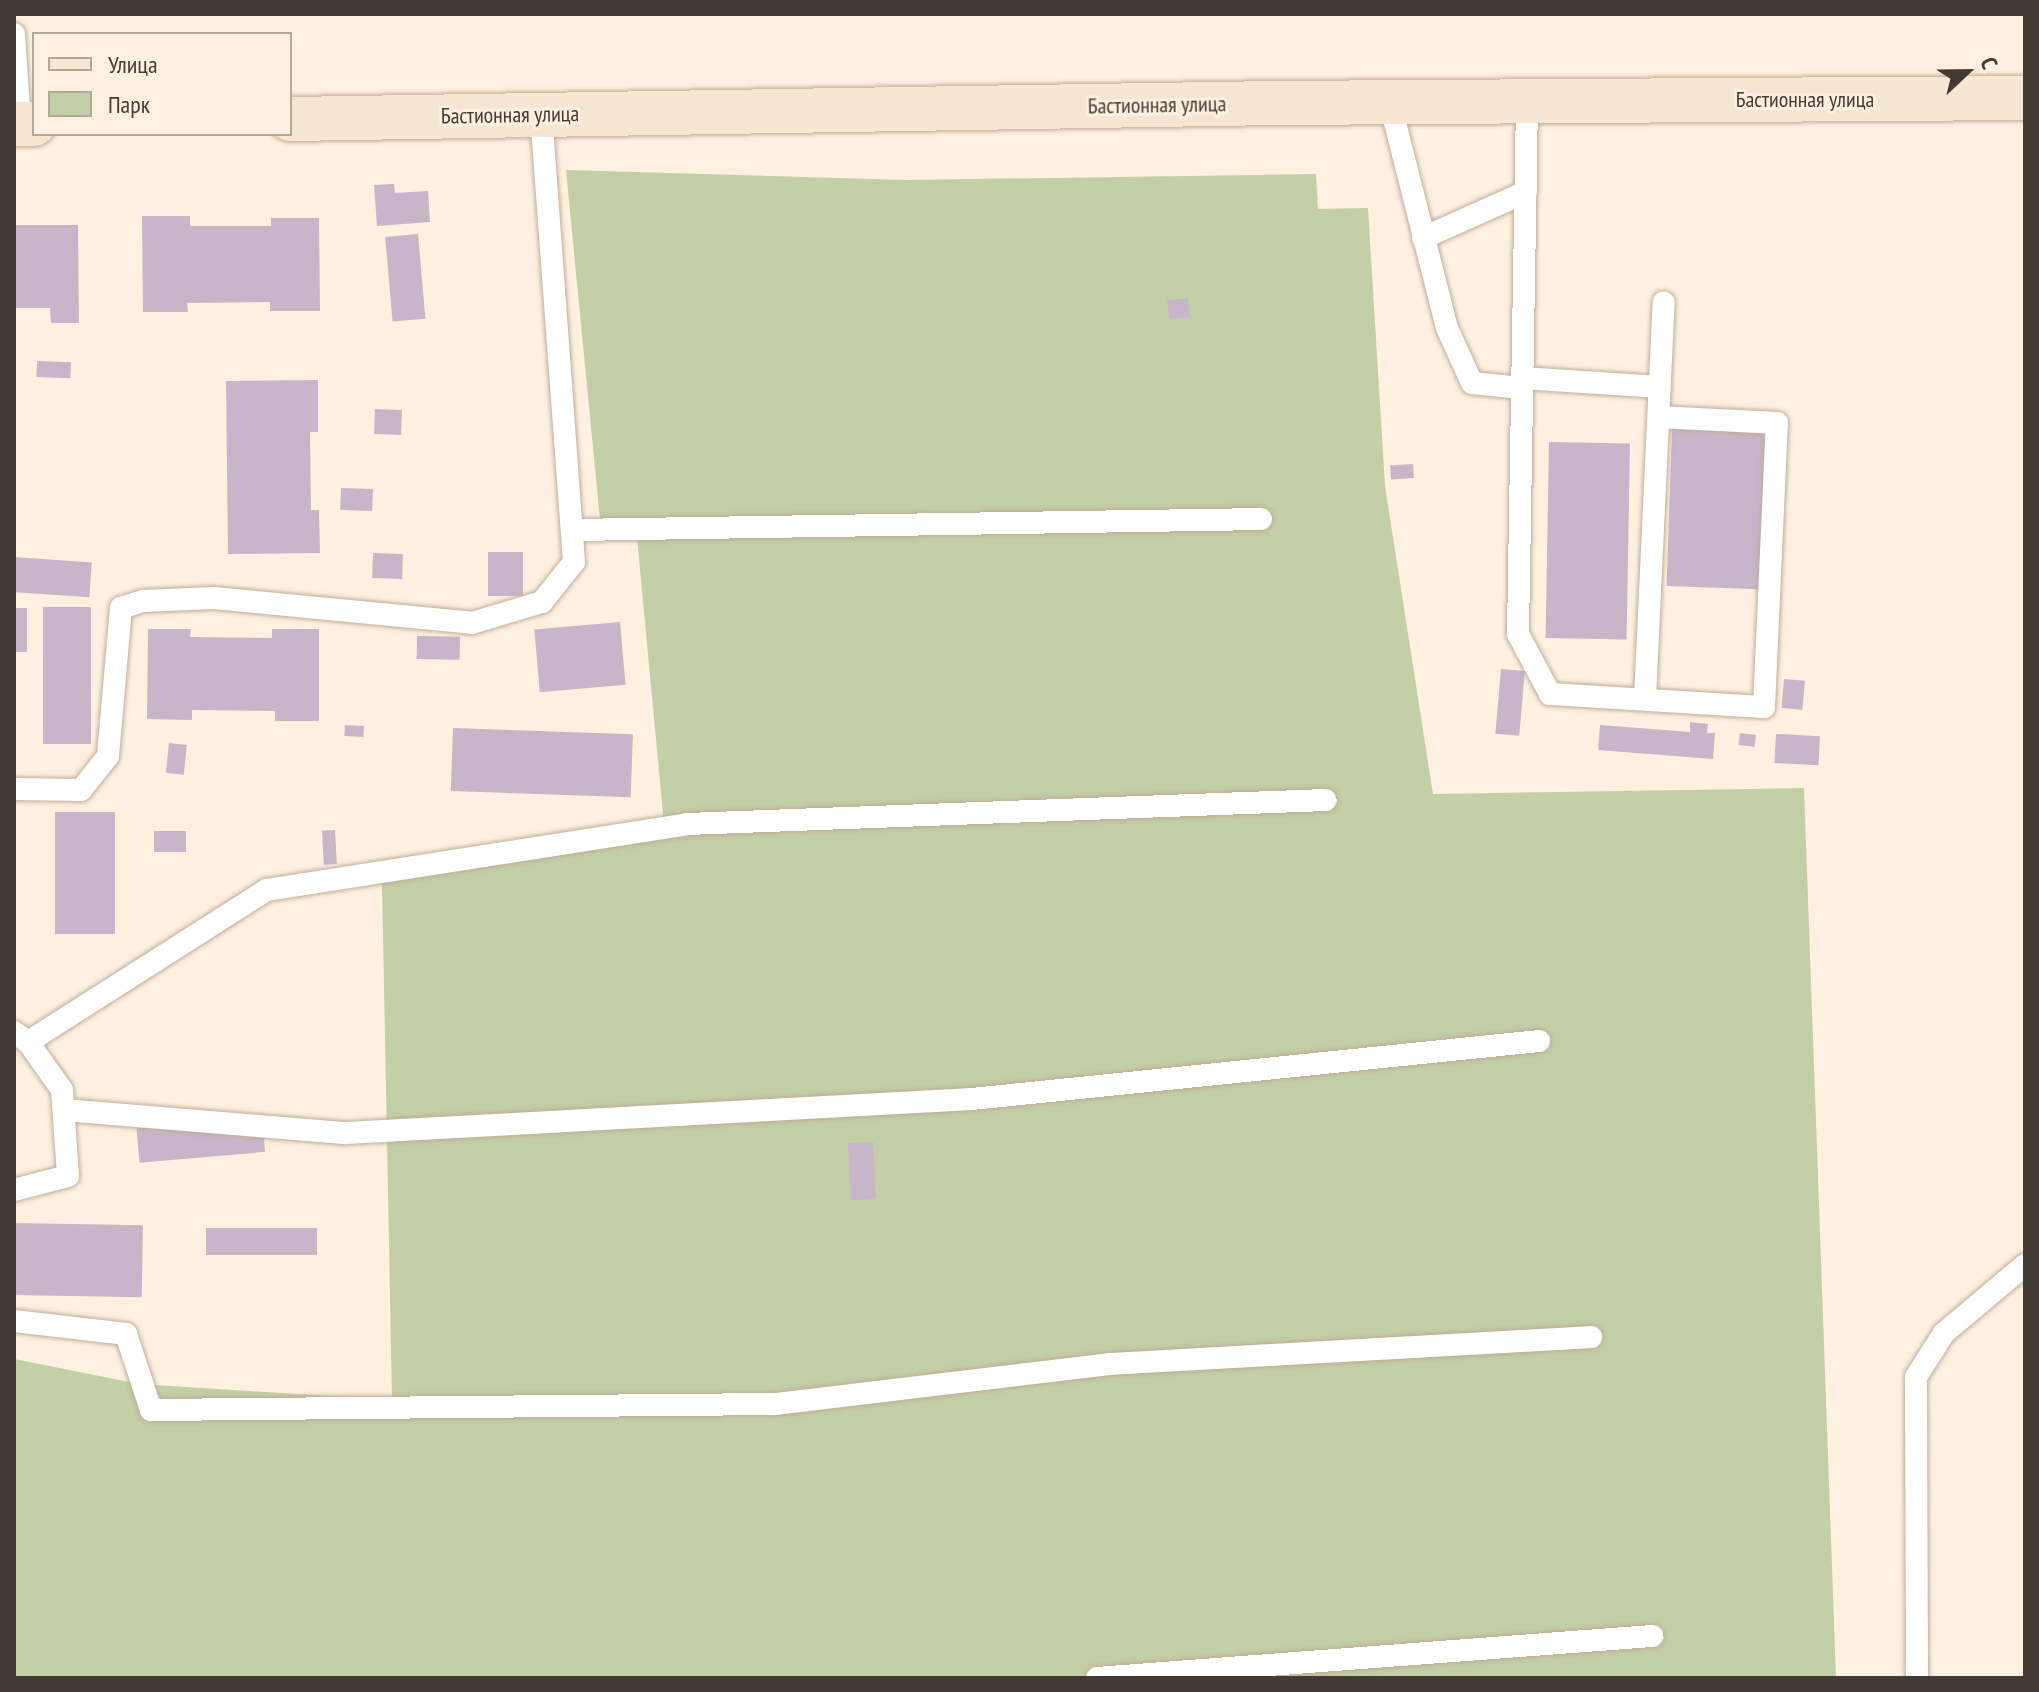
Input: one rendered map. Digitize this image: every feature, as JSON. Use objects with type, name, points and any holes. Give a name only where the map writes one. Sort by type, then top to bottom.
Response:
[{"type":"street","name":"Бастионная улица","points":[[292,119],[1390,103],[2025,98]]},
{"type":"lane","points":[[14,34],[23,124]]},
{"type":"lane","points":[[1527,102],[1518,634],[1550,694],[1764,707],[1777,423],[1659,417]]},
{"type":"lane","points":[[1390,103],[1447,328],[1472,383],[1660,387]]},
{"type":"lane","points":[[14,789],[81,790],[108,756],[121,608],[143,601],[214,598],[472,623],[542,602],[574,562],[541,115]]},
{"type":"lane","points":[[1423,238],[1526,192]]},
{"type":"lane","points":[[1645,698],[1664,302]]},
{"type":"lane","points":[[572,530],[1261,519]]},
{"type":"lane","points":[[14,1190],[68,1176],[62,1090],[21,1037],[267,890],[687,824],[1326,800]]},
{"type":"lane","points":[[64,1110],[346,1133],[972,1099],[1539,1041]]},
{"type":"lane","points":[[1917,1678],[1916,1377],[1944,1333],[2025,1265]]},
{"type":"lane","points":[[14,1321],[126,1334],[151,1410],[775,1404],[1109,1364],[1591,1337]]},
{"type":"lane","points":[[1097,1678],[1652,1636]]},
{"type":"green space","points":[[566,170],[905,180],[1316,174],[1318,209],[1368,208],[1385,486],[1433,794],[1804,788],[1836,1678],[14,1678],[14,1359],[139,1384],[392,1400],[382,882],[664,824],[636,527],[601,530]]},
{"type":"building","points":[[394,184],[395,193],[428,191],[430,222],[377,226],[374,185]]},
{"type":"building","points":[[142,216],[190,216],[190,226],[271,226],[271,218],[319,218],[320,311],[270,311],[270,302],[187,303],[188,312],[143,312]]},
{"type":"building","points":[[14,225],[78,225],[79,323],[51,323],[50,308],[14,308]]},
{"type":"building","points":[[418,234],[425,319],[393,322],[385,237]]},
{"type":"building","points":[[1188,298],[1190,317],[1169,319],[1167,300]]},
{"type":"building","points":[[37,361],[71,362],[70,378],[36,377]]},
{"type":"building","points":[[318,380],[318,432],[310,432],[311,510],[319,510],[320,553],[228,554],[226,381]]},
{"type":"building","points":[[375,409],[402,410],[401,435],[374,434]]},
{"type":"building","points":[[1672,429],[1765,432],[1759,589],[1667,586]]},
{"type":"building","points":[[1549,442],[1630,443],[1627,639],[1546,638]]},
{"type":"building","points":[[1413,464],[1414,478],[1391,480],[1390,466]]},
{"type":"building","points":[[341,488],[373,489],[372,511],[340,510]]},
{"type":"building","points":[[488,552],[523,552],[523,596],[488,596]]},
{"type":"building","points":[[373,553],[403,554],[402,579],[372,578]]},
{"type":"building","points":[[14,557],[92,562],[89,597],[14,592]]},
{"type":"building","points":[[43,607],[91,607],[91,744],[43,744]]},
{"type":"building","points":[[14,608],[27,608],[27,652],[14,652]]},
{"type":"building","points":[[620,622],[625,685],[540,692],[534,629]]},
{"type":"building","points":[[148,629],[191,629],[190,637],[272,638],[272,629],[319,629],[319,721],[275,721],[275,711],[192,710],[192,720],[147,719]]},
{"type":"building","points":[[417,636],[460,637],[460,660],[417,659]]},
{"type":"building","points":[[1501,669],[1525,671],[1519,736],[1495,734]]},
{"type":"building","points":[[1784,679],[1805,681],[1802,710],[1781,708]]},
{"type":"building","points":[[1690,722],[1708,724],[1707,733],[1715,733],[1713,759],[1598,750],[1600,725],[1690,732]]},
{"type":"building","points":[[345,725],[364,726],[363,737],[344,736]]},
{"type":"building","points":[[453,728],[633,734],[631,797],[451,791]]},
{"type":"building","points":[[1740,733],[1756,735],[1754,747],[1739,745]]},
{"type":"building","points":[[1776,734],[1820,736],[1818,765],[1774,763]]},
{"type":"building","points":[[169,743],[187,745],[184,775],[166,773]]},
{"type":"building","points":[[55,812],[115,812],[115,934],[55,934]]},
{"type":"building","points":[[335,830],[337,864],[324,865],[322,831]]},
{"type":"building","points":[[154,831],[186,831],[186,852],[154,852]]},
{"type":"building","points":[[262,1117],[265,1152],[140,1163],[136,1128]]},
{"type":"building","points":[[873,1142],[876,1199],[851,1200],[848,1143]]},
{"type":"building","points":[[14,1223],[143,1225],[142,1297],[14,1295]]},
{"type":"building","points":[[206,1228],[317,1228],[317,1255],[206,1255]]}]
